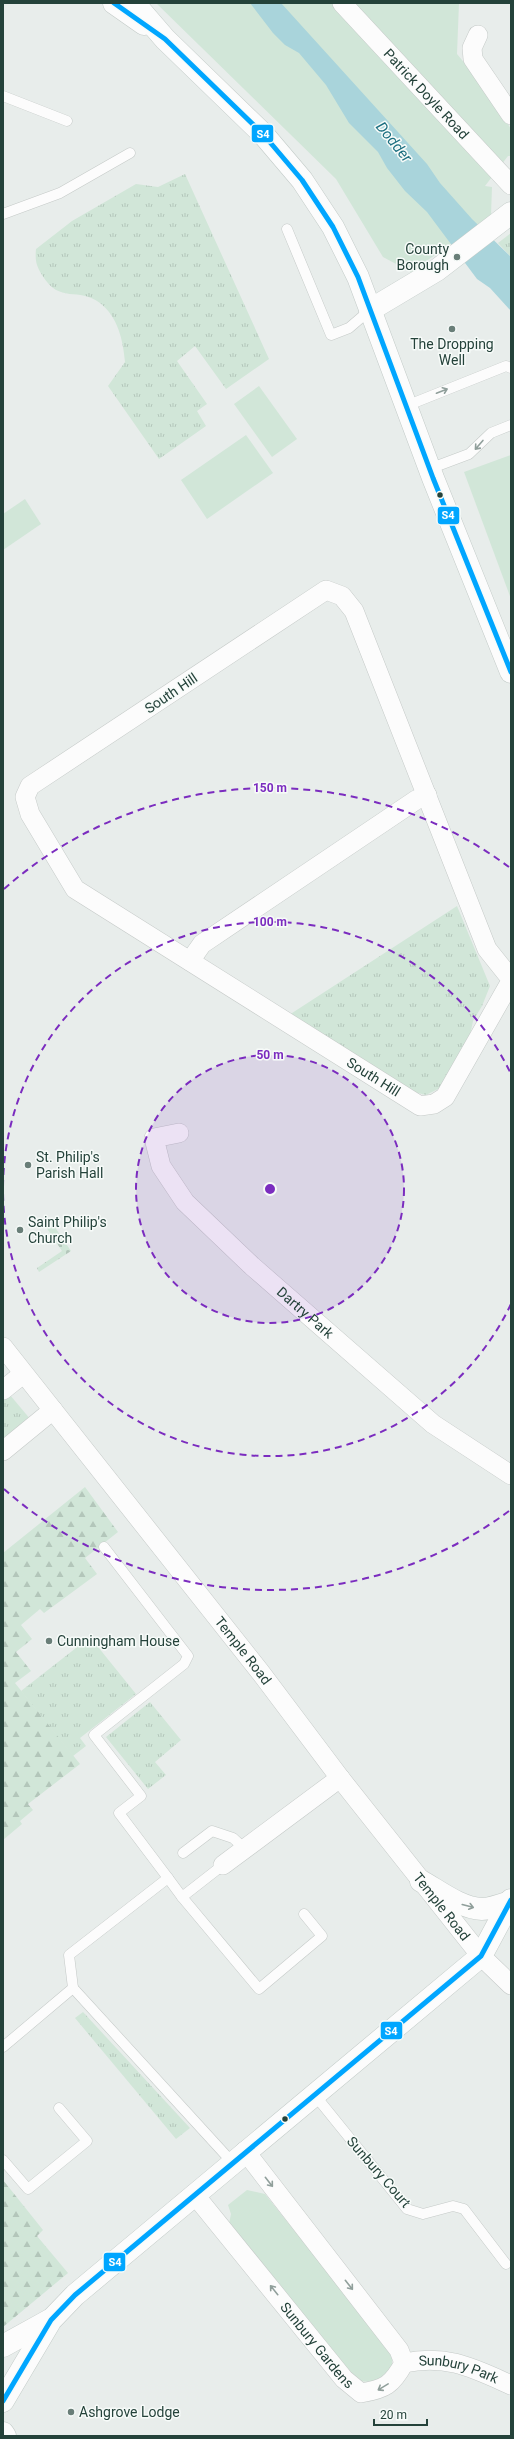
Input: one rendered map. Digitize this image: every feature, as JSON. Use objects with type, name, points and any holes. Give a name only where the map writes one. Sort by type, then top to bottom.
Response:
[{"type":"main road","points":[[114,3],[164,39]]},
{"type":"main road","points":[[134,3],[164,39],[263,134],[302,180],[333,227],[358,277],[429,469],[511,672]]},
{"type":"main road","points":[[370,310],[437,270],[489,232],[511,213]]},
{"type":"main road","points":[[421,1881],[462,1904],[473,1907],[482,1909],[510,1901]]},
{"type":"main road","points":[[3,2401],[52,2320],[75,2295],[238,2157],[481,1956],[510,1901]]},
{"type":"main road","points":[[3,2346],[52,2320]]},
{"type":"street","name":"Patrick Doyle Road","points":[[342,3],[511,185]]},
{"type":"street","points":[[478,35],[472,48],[473,59],[511,115]]},
{"type":"street","name":"South Hill","points":[[326,590],[342,596],[354,611],[427,795],[487,948],[511,980],[446,1097],[434,1104],[420,1106],[75,888],[30,814],[25,797],[30,786],[326,590]]},
{"type":"street","points":[[190,961],[202,944],[416,800],[427,795]]},
{"type":"street","name":"Dartry Park","points":[[180,1132],[154,1138],[161,1166],[185,1202],[252,1266],[433,1424],[511,1475]]},
{"type":"street","name":"Temple Road","points":[[3,1347],[256,1666],[340,1778],[421,1881],[481,1956],[511,1985]]},
{"type":"street","points":[[3,1390],[23,1374]]},
{"type":"street","points":[[3,1451],[53,1410]]},
{"type":"street","points":[[223,1865],[340,1778]]},
{"type":"street","points":[[238,2157],[399,2350],[404,2364]]},
{"type":"street","name":"Sunbury Gardens","points":[[194,2194],[344,2379],[361,2393],[381,2390],[397,2377],[404,2364]]},
{"type":"street","name":"Sunbury Park","points":[[404,2364],[425,2359],[439,2360],[473,2367],[511,2385]]},
{"type":"lane","points":[[3,96],[67,121]]},
{"type":"lane","points":[[3,214],[60,193],[130,153]]},
{"type":"lane","points":[[287,229],[331,335],[349,328],[370,310]]},
{"type":"lane","points":[[406,406],[506,366],[511,368]]},
{"type":"lane","points":[[429,469],[469,454],[491,433],[511,425]]},
{"type":"lane","points":[[104,1547],[188,1656],[184,1664],[94,1735],[141,1796],[120,1813],[182,1897],[259,1989],[322,1936],[304,1914]]},
{"type":"lane","points":[[183,1853],[212,1831],[234,1838],[245,1849]]},
{"type":"lane","points":[[182,1897],[223,1865]]},
{"type":"lane","points":[[168,1878],[69,1955],[73,1988],[238,2157]]},
{"type":"lane","points":[[3,2047],[73,1988]]},
{"type":"lane","name":"Sunbury Court","points":[[314,2094],[408,2209],[423,2214],[453,2206],[464,2209],[506,2264]]},
{"type":"lane","points":[[3,2160],[28,2189],[87,2141],[59,2108]]},
{"type":"green space","points":[[156,3],[459,3],[457,54],[487,90],[511,129],[511,156],[508,156],[485,186],[492,187],[491,215],[411,272],[383,257],[336,179]]},
{"type":"green space","points":[[185,174],[269,359],[226,389],[195,346],[177,361],[207,404],[197,411],[206,426],[159,459],[108,386],[125,362],[121,337],[111,315],[100,303],[92,298],[62,293],[49,284],[37,265],[36,249],[72,221],[136,184],[158,187]]},
{"type":"green space","points":[[511,233],[511,257],[498,243]]},
{"type":"green space","points":[[259,386],[297,439],[272,457],[234,404]]},
{"type":"green space","points":[[246,435],[273,473],[207,519],[181,480]]},
{"type":"green space","points":[[511,455],[511,599],[464,472]]},
{"type":"green space","points":[[25,499],[41,524],[3,550],[3,514]]},
{"type":"green space","points":[[457,906],[490,986],[482,1006],[473,1021],[469,1040],[440,1088],[426,1095],[410,1091],[289,1015]]},
{"type":"green space","points":[[48,1217],[71,1251],[39,1272],[37,1268],[62,1251],[42,1221]]},
{"type":"green space","points":[[10,1395],[31,1420],[3,1443],[3,1401]]},
{"type":"green space","points":[[85,1487],[118,1532],[85,1558],[97,1574],[44,1613],[40,1609],[21,1625],[32,1639],[16,1652],[31,1671],[15,1683],[80,1764],[28,1804],[33,1810],[20,1821],[22,1824],[3,1840],[3,1553]]},
{"type":"green space","points":[[90,1637],[136,1694],[80,1738],[86,1746],[73,1756],[21,1691]]},
{"type":"green space","points":[[150,1702],[181,1740],[155,1762],[166,1775],[148,1789],[106,1737]]},
{"type":"green space","points":[[83,2012],[190,2128],[176,2139],[75,2018]]},
{"type":"green space","points":[[3,2180],[43,2230],[37,2236],[68,2273],[3,2327]]},
{"type":"green space","points":[[247,2190],[265,2194],[392,2353],[392,2368],[378,2379],[368,2382],[351,2376],[229,2224],[231,2214],[228,2205]]},
{"type":"water","name":"Dodder","points":[[250,3],[281,3],[427,164],[440,183],[472,219],[511,257],[511,311],[490,288],[477,279],[427,212],[405,191],[387,168],[378,152],[349,123],[326,85],[299,53],[285,45],[273,33]]},
{"type":"transit line","name":"S4","points":[[114,3],[165,39],[263,134],[302,180],[333,227],[358,277],[433,478],[511,672]]},
{"type":"transit line","name":"S4","points":[[3,2401],[51,2320],[75,2295],[481,1956],[511,1900]]},
{"type":"place","name":"County Borough","points":[[457,257]]},
{"type":"place","name":"The Dropping Well","points":[[452,329]]},
{"type":"place","name":"St. Philip's Parish Hall","points":[[28,1165]]},
{"type":"place","name":"Saint Philip's Church","points":[[20,1230]]},
{"type":"place","name":"Cunningham House","points":[[49,1641]]},
{"type":"place","name":"Ashgrove Lodge","points":[[71,2412]]}]
